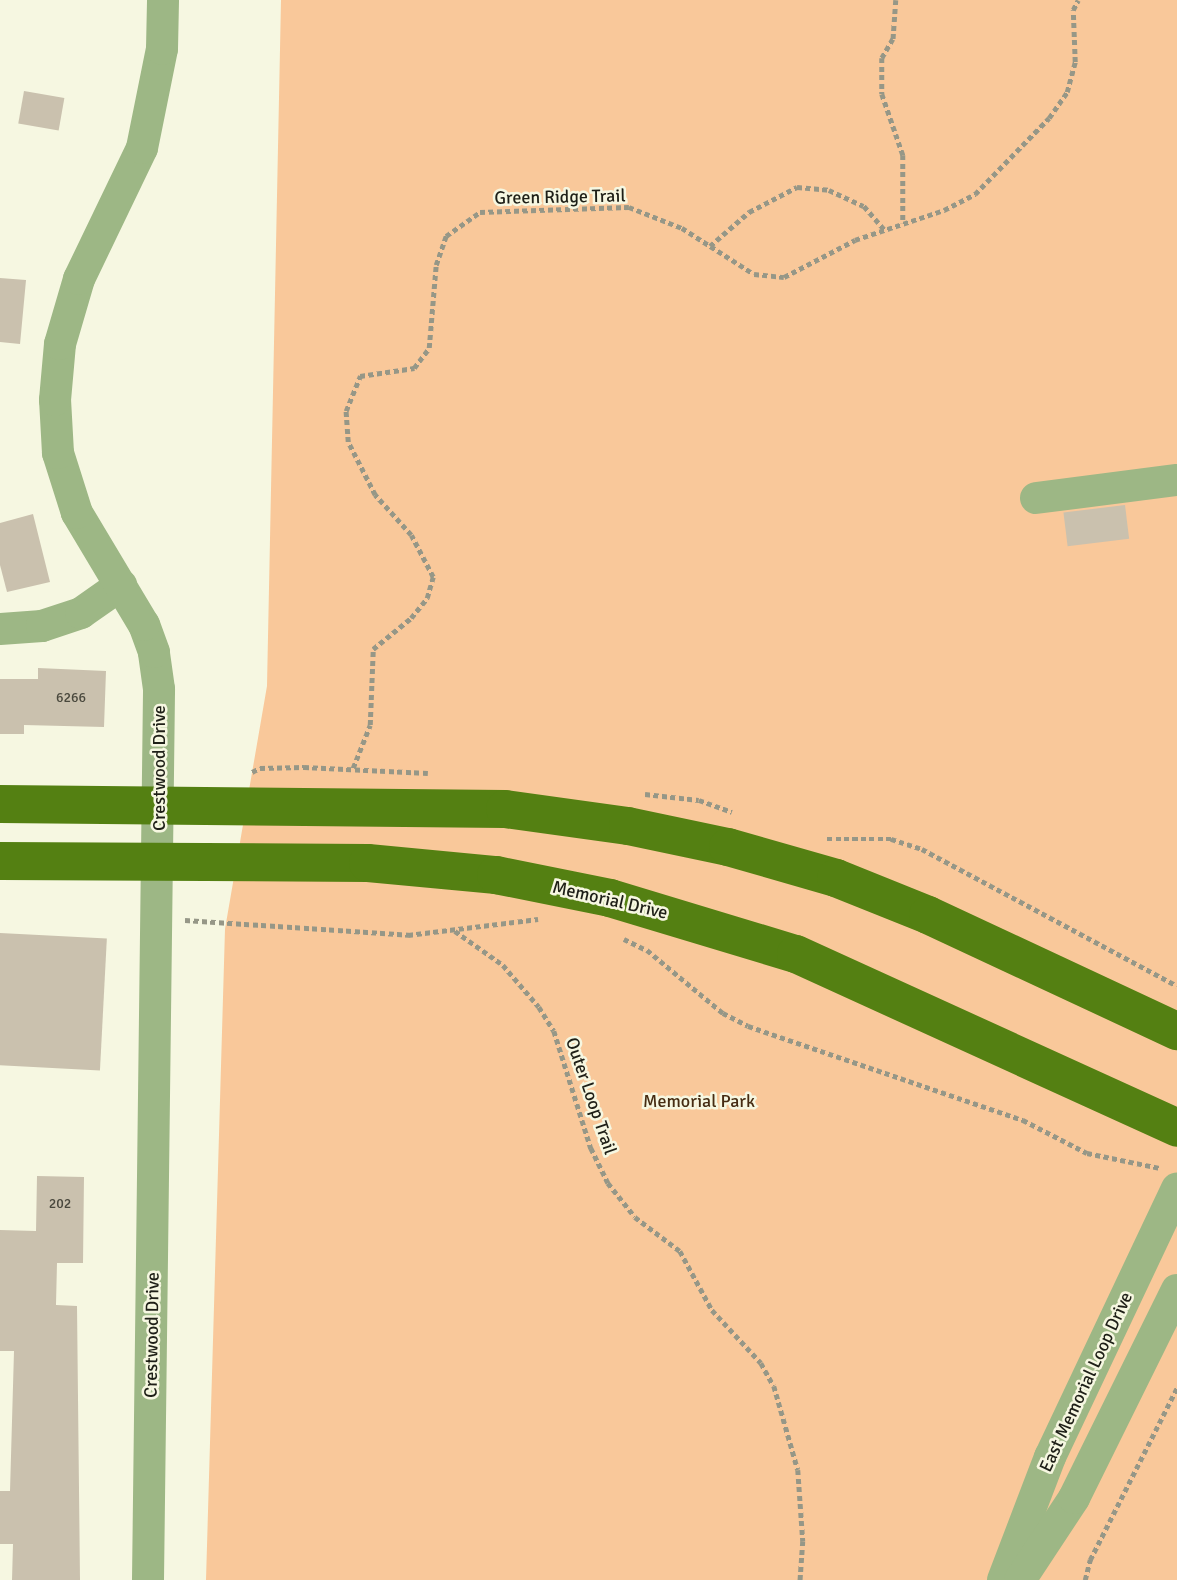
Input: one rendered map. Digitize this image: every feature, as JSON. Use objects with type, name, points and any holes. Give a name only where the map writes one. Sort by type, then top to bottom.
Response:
[{"type":"main road","points":[[0,804],[505,809],[628,826],[728,847],[836,878],[928,915],[1177,1031]]},
{"type":"main road","name":"Memorial Drive","points":[[0,862],[368,863],[496,875],[646,908],[796,954],[1177,1128]]},
{"type":"street","name":"Crestwood Drive","points":[[148,1580],[159,919],[159,805],[154,652],[121,585],[77,513],[58,453],[55,400],[60,344],[79,279],[142,148],[162,49],[163,0]]},
{"type":"street","points":[[1037,498],[1177,480]]},
{"type":"street","points":[[0,629],[42,626],[81,613],[121,585]]},
{"type":"street","name":"East Memorial Loop Drive","points":[[1003,1580],[1050,1457],[1170,1179]]},
{"type":"street","points":[[1020,1580],[1074,1498],[1177,1290]]},
{"type":"path","points":[[897,0],[893,39],[882,58],[882,94],[903,155],[903,223]]},
{"type":"path","name":"Green Ridge Trail","points":[[353,768],[370,725],[373,649],[411,618],[427,598],[433,577],[411,535],[374,495],[348,442],[346,411],[360,376],[414,368],[429,348],[436,265],[446,236],[480,212],[629,207],[682,228],[754,274],[784,277],[855,240],[975,194],[1049,118],[1070,82],[1078,0]]},
{"type":"path","points":[[710,246],[749,212],[797,187],[830,190],[864,206],[885,230]]},
{"type":"path","points":[[159,919],[350,933],[455,930],[511,919],[552,920]]},
{"type":"path","name":"Outer Loop Trail","points":[[455,930],[503,965],[539,1007],[554,1031],[591,1148],[608,1184],[635,1217],[680,1251],[712,1310],[761,1363],[774,1387],[798,1470],[803,1541],[800,1580]]},
{"type":"path","points":[[620,937],[647,950],[723,1013],[748,1026],[1023,1120],[1087,1153],[1113,1162],[1148,1162],[1170,1179]]},
{"type":"path","points":[[1084,1580],[1090,1560],[1177,1388]]},
{"type":"green space","name":"Memorial Park","points":[[281,0],[1177,0],[1177,1580],[206,1580],[225,929],[267,686]]},
{"type":"building","points":[[24,91],[64,98],[59,131],[18,123]]},
{"type":"building","points":[[0,278],[26,280],[20,344],[0,342]]},
{"type":"building","points":[[1125,505],[1129,539],[1068,546],[1063,513]]},
{"type":"building","points":[[33,514],[50,582],[7,592],[0,565],[0,523]]},
{"type":"building","points":[[38,668],[106,671],[104,727],[24,725],[24,734],[0,734],[0,679],[38,679]]},
{"type":"building","points":[[0,933],[107,939],[100,1070],[0,1065]]},
{"type":"building","points":[[37,1176],[84,1177],[83,1263],[57,1263],[56,1305],[77,1306],[80,1580],[12,1580],[13,1544],[0,1544],[0,1491],[10,1491],[14,1351],[0,1351],[0,1230],[36,1231]]}]
